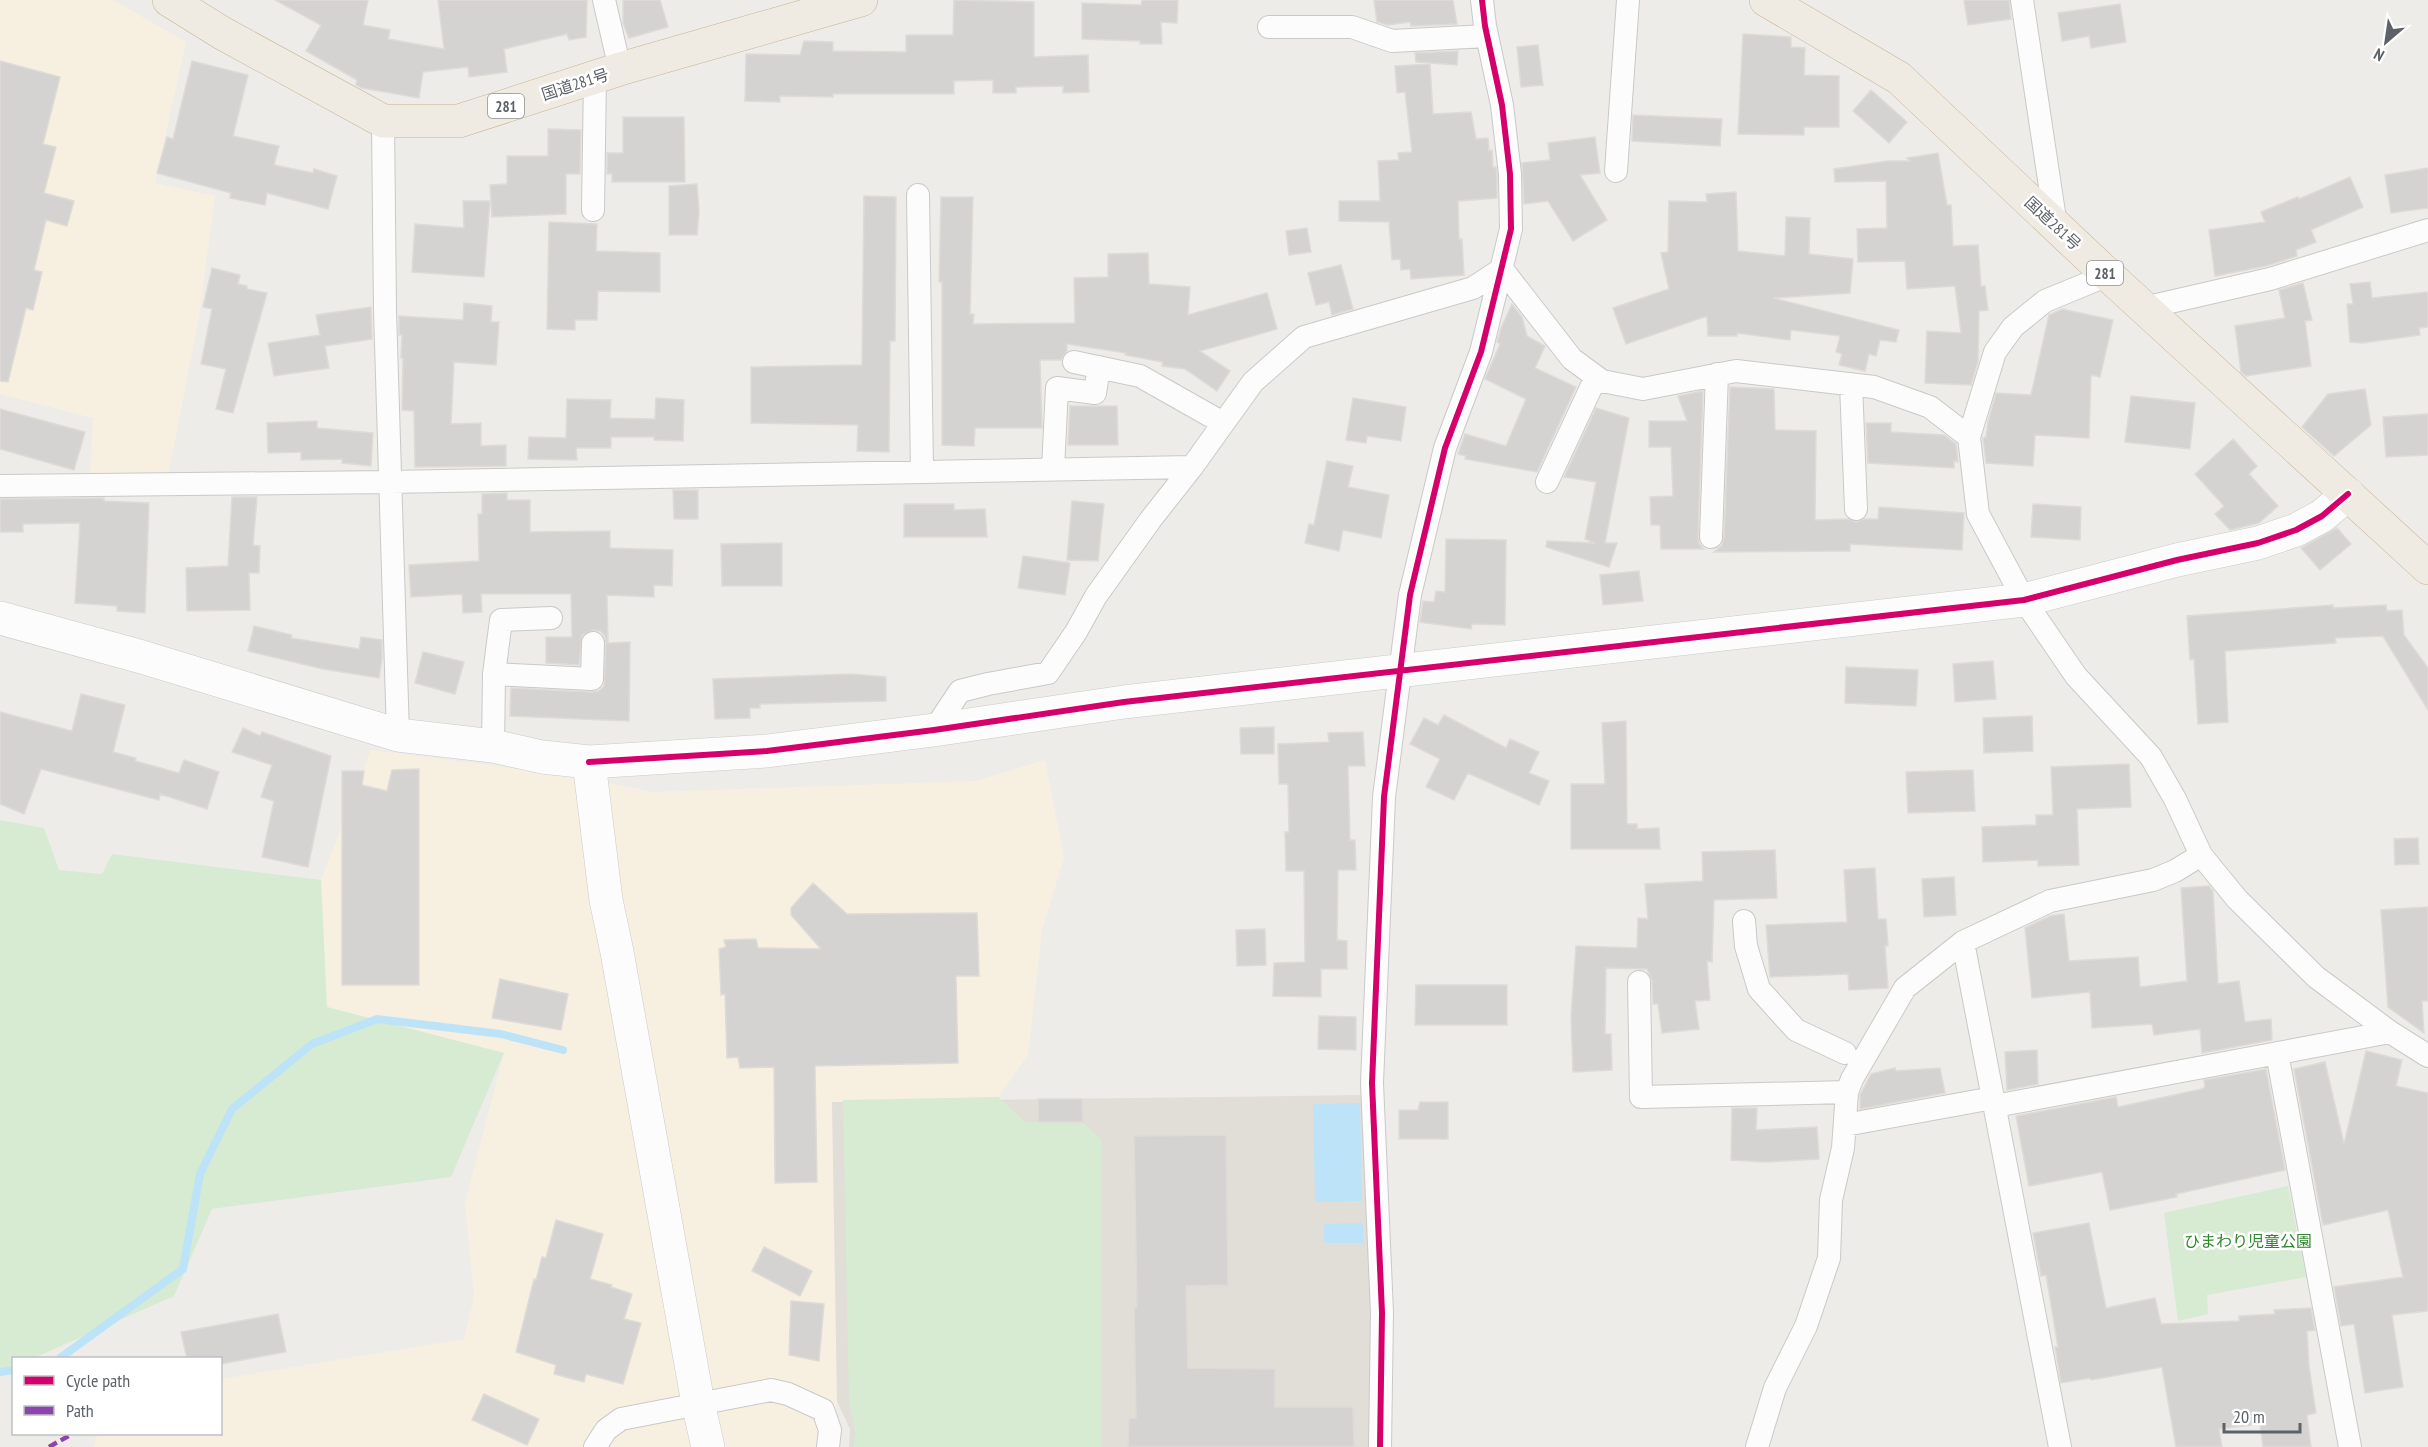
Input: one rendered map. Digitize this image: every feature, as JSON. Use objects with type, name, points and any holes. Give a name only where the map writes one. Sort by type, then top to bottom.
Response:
[{"type":"highway","name":"国道281号","points":[[169,0],[205,9],[383,121],[459,121],[608,74],[861,0]]},
{"type":"highway","name":"国道281号","points":[[1767,0],[1899,78],[2108,275],[2428,568]]},
{"type":"street","points":[[593,210],[608,74],[604,0]]},
{"type":"street","points":[[1380,1447],[1382,1312],[1372,1083],[1384,797],[1410,595],[1445,448],[1481,352],[1511,229],[1510,174],[1502,105],[1487,36],[1482,0]]},
{"type":"street","points":[[1616,171],[1628,0]]},
{"type":"street","points":[[2022,0],[2056,226]]},
{"type":"street","points":[[1269,27],[1352,27],[1392,41],[1487,36]]},
{"type":"street","points":[[383,121],[385,310],[398,735]]},
{"type":"street","points":[[918,195],[922,472]]},
{"type":"street","points":[[2144,308],[2270,279],[2428,230]]},
{"type":"street","points":[[1502,269],[1572,359],[1602,381],[1643,389],[1736,371],[1874,387],[1930,407],[1969,437]]},
{"type":"street","points":[[934,730],[960,691],[1048,673],[1076,633],[1096,596],[1252,382],[1304,337],[1473,288],[1502,269]]},
{"type":"street","points":[[2108,275],[2045,301],[2013,327],[1995,352],[1969,437],[1978,514],[2024,600],[2076,676],[2151,757],[2175,799],[2201,855],[2237,899],[2316,977],[2390,1032],[2428,1056]]},
{"type":"street","points":[[1074,362],[1140,376],[1223,423]]},
{"type":"street","points":[[1053,469],[1057,388],[1095,393],[1099,367]]},
{"type":"street","points":[[1711,537],[1718,374]]},
{"type":"street","points":[[1547,482],[1596,377]]},
{"type":"street","points":[[1851,384],[1856,509]]},
{"type":"street","points":[[0,486],[390,482],[1192,467]]},
{"type":"street","points":[[0,618],[142,657],[398,735],[493,746],[542,757],[589,762],[767,751],[934,730],[1124,702],[2024,600],[2177,560],[2258,543],[2296,530],[2322,516],[2348,494]]},
{"type":"street","points":[[493,746],[494,674],[501,620],[551,618]]},
{"type":"street","points":[[494,674],[592,679],[593,643]]},
{"type":"street","points":[[589,762],[606,900],[708,1447]]},
{"type":"street","points":[[1757,1447],[1775,1388],[1806,1326],[1829,1258],[1831,1200],[1843,1148],[1847,1092],[1852,1079],[1905,988],[1963,942],[2050,901],[2153,879],[2175,871],[2201,855]]},
{"type":"street","points":[[1744,921],[1746,946],[1759,990],[1796,1030],[1845,1053]]},
{"type":"street","points":[[1963,942],[2060,1447]]},
{"type":"street","points":[[1639,982],[1641,1097],[1847,1092]]},
{"type":"street","points":[[1845,1125],[1994,1102],[2390,1032]]},
{"type":"street","points":[[2277,1053],[2350,1447]]},
{"type":"street","points":[[595,1447],[606,1430],[621,1419],[771,1390],[788,1394],[824,1410],[830,1430],[828,1447]]},
{"type":"shaded area","points":[[0,0],[113,0],[186,42],[155,183],[215,196],[199,317],[165,492],[90,474],[93,418],[0,394]]},
{"type":"shaded area","points":[[371,750],[574,776],[652,792],[976,781],[1045,760],[1064,858],[1042,930],[1028,1055],[998,1097],[832,1102],[837,1401],[831,1447],[94,1447],[97,1435],[222,1435],[222,1379],[464,1339],[474,1297],[465,1203],[504,1053],[326,1007],[321,880]]},
{"type":"shaded area","points":[[1367,1095],[1373,1447],[849,1447],[850,1429],[837,1401],[832,1102]]},
{"type":"green space","points":[[0,820],[44,828],[59,870],[102,874],[112,854],[321,880],[327,1007],[504,1053],[451,1177],[212,1209],[174,1296],[36,1357],[12,1357],[12,1368],[0,1374]]},
{"type":"green space","points":[[998,1097],[1025,1122],[1083,1123],[1101,1139],[1101,1447],[854,1447],[855,1433],[849,1400],[843,1100]]},
{"type":"green space","name":"ひまわり児童公園","points":[[2288,1186],[2306,1277],[2207,1295],[2208,1314],[2178,1321],[2164,1213]]},
{"type":"water","points":[[1360,1103],[1362,1201],[1315,1202],[1313,1104]]},
{"type":"water","points":[[1363,1223],[1363,1243],[1324,1243],[1324,1224]]},
{"type":"building","points":[[275,0],[368,0],[363,25],[390,30],[388,39],[444,49],[438,0],[587,0],[586,37],[569,40],[567,34],[504,49],[507,72],[469,77],[468,67],[423,72],[419,98],[362,88],[356,85],[357,80],[306,51],[321,25]]},
{"type":"building","points":[[623,0],[660,0],[668,27],[629,38],[623,23]]},
{"type":"building","points":[[954,0],[1034,2],[1034,57],[1088,55],[1089,92],[1063,93],[1063,86],[1016,87],[1016,93],[993,93],[993,80],[954,81],[954,94],[833,94],[833,97],[780,96],[780,102],[745,101],[746,54],[800,55],[804,41],[833,42],[833,51],[906,52],[906,35],[953,35]]},
{"type":"building","points":[[1142,0],[1178,0],[1177,23],[1161,22],[1162,44],[1082,39],[1082,3],[1141,5]]},
{"type":"building","points":[[1374,0],[1453,0],[1457,24],[1411,26],[1410,22],[1388,25],[1377,22]]},
{"type":"building","points":[[1964,0],[2009,0],[2011,19],[1968,25]]},
{"type":"building","points":[[2120,4],[2126,42],[2091,48],[2089,36],[2062,41],[2058,13]]},
{"type":"building","points":[[1743,34],[1791,37],[1791,47],[1805,48],[1804,75],[1839,76],[1839,127],[1804,127],[1804,135],[1738,134]]},
{"type":"building","points":[[1538,45],[1543,85],[1521,87],[1517,47]]},
{"type":"building","points":[[1458,51],[1457,65],[1416,62],[1415,53]]},
{"type":"building","points":[[0,61],[60,77],[43,144],[56,147],[44,193],[74,201],[67,226],[46,220],[34,270],[42,272],[33,310],[26,308],[8,382],[0,381]]},
{"type":"building","points":[[192,61],[248,75],[233,136],[279,146],[274,165],[313,173],[314,169],[337,176],[328,209],[267,193],[265,205],[230,198],[231,193],[157,173],[167,137],[173,139]]},
{"type":"building","points":[[1430,64],[1433,114],[1471,112],[1476,139],[1488,138],[1489,151],[1492,150],[1493,167],[1496,167],[1497,175],[1497,198],[1458,201],[1459,239],[1462,239],[1464,275],[1411,279],[1410,269],[1401,270],[1400,259],[1392,260],[1389,222],[1339,221],[1339,201],[1380,201],[1378,161],[1399,160],[1398,153],[1412,152],[1405,92],[1397,93],[1395,66]]},
{"type":"building","points":[[1871,90],[1907,122],[1889,143],[1853,111]]},
{"type":"building","points":[[1633,115],[1722,119],[1720,146],[1632,141]]},
{"type":"building","points":[[623,117],[684,117],[685,182],[612,182],[612,174],[607,174],[607,153],[623,153]]},
{"type":"building","points":[[548,129],[581,130],[580,174],[566,174],[566,214],[492,217],[490,185],[507,184],[507,156],[548,156]]},
{"type":"building","points":[[1595,137],[1600,173],[1580,175],[1607,220],[1573,241],[1548,201],[1524,204],[1522,163],[1550,160],[1548,143]]},
{"type":"building","points":[[1938,153],[1947,205],[1951,205],[1953,246],[1978,245],[1981,286],[1985,286],[1988,310],[1979,311],[1978,362],[1971,385],[1925,383],[1927,331],[1961,333],[1955,286],[1907,289],[1905,261],[1858,262],[1857,229],[1887,228],[1886,181],[1835,182],[1834,169],[1888,161],[1910,161],[1907,158]]},
{"type":"building","points":[[2428,168],[2428,208],[2391,213],[2385,175]]},
{"type":"building","points":[[2350,177],[2363,207],[2311,230],[2316,242],[2296,250],[2297,256],[2266,266],[2215,276],[2209,230],[2265,222],[2261,212],[2298,197],[2299,199]]},
{"type":"building","points":[[697,184],[699,211],[697,235],[669,235],[669,186]]},
{"type":"building","points":[[1736,192],[1738,251],[1785,256],[1786,217],[1810,218],[1809,254],[1853,259],[1850,293],[1773,298],[1899,330],[1896,342],[1880,340],[1876,356],[1869,354],[1865,371],[1839,365],[1842,354],[1836,352],[1840,336],[1791,330],[1790,340],[1737,333],[1737,336],[1708,336],[1707,316],[1626,344],[1613,308],[1669,289],[1661,253],[1668,252],[1669,201],[1707,202],[1706,194]]},
{"type":"building","points":[[864,196],[896,197],[895,341],[890,341],[889,452],[857,451],[858,425],[751,423],[751,367],[862,365]]},
{"type":"building","points":[[941,197],[973,197],[970,314],[974,314],[973,324],[1075,323],[1074,278],[1108,277],[1108,254],[1148,253],[1149,284],[1190,287],[1188,315],[1267,293],[1277,329],[1200,351],[1230,371],[1217,391],[1185,369],[1162,366],[1163,362],[1125,355],[1126,353],[1067,344],[1067,351],[1061,360],[1040,360],[1042,428],[975,428],[974,446],[942,445],[942,282],[939,282]]},
{"type":"building","points":[[463,201],[490,201],[484,277],[412,272],[415,224],[464,228]]},
{"type":"building","points":[[549,222],[597,224],[596,251],[660,253],[660,292],[598,291],[597,320],[575,320],[575,330],[547,329]]},
{"type":"building","points":[[1307,228],[1311,252],[1289,255],[1286,231]]},
{"type":"building","points":[[1341,265],[1353,309],[1332,315],[1329,302],[1316,305],[1308,273]]},
{"type":"building","points":[[212,268],[240,275],[238,284],[247,286],[247,289],[267,293],[233,413],[216,409],[226,369],[201,364],[212,309],[203,307]]},
{"type":"building","points":[[2370,282],[2372,298],[2428,292],[2428,327],[2419,328],[2420,335],[2362,343],[2350,342],[2347,304],[2353,304],[2350,284]]},
{"type":"building","points":[[2303,283],[2312,320],[2305,321],[2311,366],[2246,376],[2241,372],[2235,326],[2285,318],[2279,290]]},
{"type":"building","points":[[464,303],[492,306],[491,322],[499,322],[496,365],[454,362],[451,424],[481,423],[481,446],[506,445],[506,466],[415,467],[414,411],[402,410],[403,358],[401,358],[402,335],[399,335],[399,316],[463,320]]},
{"type":"building","points":[[1512,304],[1522,317],[1527,336],[1545,346],[1535,368],[1576,387],[1537,472],[1465,459],[1466,456],[1458,454],[1465,434],[1506,446],[1526,399],[1485,379],[1500,344],[1497,342],[1501,328]]},
{"type":"building","points":[[371,307],[372,339],[325,346],[329,368],[274,376],[268,343],[320,335],[316,315]]},
{"type":"building","points":[[2062,309],[2113,320],[2100,377],[2091,375],[2089,438],[2035,435],[2033,466],[1986,463],[1983,438],[1986,437],[1996,393],[2031,395],[2049,315]]},
{"type":"building","points":[[1730,387],[1774,389],[1775,430],[1816,431],[1815,520],[1848,519],[1856,522],[1864,519],[1878,519],[1879,507],[1964,513],[1962,550],[1850,544],[1850,551],[1714,552],[1722,545],[1724,537]]},
{"type":"building","points":[[2365,389],[2371,425],[2334,456],[2302,427],[2328,394]]},
{"type":"building","points":[[1703,391],[1698,537],[1699,544],[1704,549],[1661,549],[1660,525],[1651,525],[1650,497],[1673,496],[1671,447],[1649,447],[1649,421],[1687,421],[1678,396]]},
{"type":"building","points":[[2131,396],[2195,403],[2190,449],[2125,442]]},
{"type":"building","points":[[656,398],[684,400],[683,441],[654,440],[654,437],[611,437],[611,448],[576,448],[577,460],[528,459],[529,437],[566,438],[567,399],[611,400],[610,418],[655,419]]},
{"type":"building","points":[[1353,398],[1406,407],[1401,441],[1367,436],[1366,443],[1346,440]]},
{"type":"building","points":[[1070,406],[1117,406],[1118,445],[1068,445]]},
{"type":"building","points":[[1596,408],[1629,418],[1605,543],[1617,543],[1609,567],[1546,547],[1547,541],[1595,543],[1585,539],[1596,482],[1564,477]]},
{"type":"building","points":[[0,409],[85,432],[74,470],[0,449]]},
{"type":"building","points":[[2428,414],[2428,455],[2386,457],[2383,417]]},
{"type":"building","points":[[317,421],[317,428],[373,433],[371,466],[342,463],[342,459],[301,460],[301,452],[268,453],[267,423]]},
{"type":"building","points":[[1866,423],[1891,423],[1891,432],[1944,435],[1956,444],[1958,462],[1954,461],[1954,468],[1868,463]]},
{"type":"building","points":[[2233,439],[2257,466],[2249,474],[2278,506],[2259,523],[2230,530],[2215,514],[2224,506],[2195,474]]},
{"type":"building","points":[[1327,461],[1353,466],[1348,487],[1389,495],[1381,538],[1343,530],[1339,551],[1305,543],[1309,524],[1314,525]]},
{"type":"building","points":[[673,490],[698,490],[698,519],[674,519]]},
{"type":"building","points":[[507,493],[507,500],[530,500],[530,532],[610,531],[610,548],[673,550],[672,586],[654,585],[654,597],[607,595],[608,643],[630,642],[629,721],[510,716],[511,688],[591,692],[599,691],[604,686],[606,643],[605,636],[600,631],[593,630],[582,635],[579,665],[546,663],[546,637],[572,637],[571,594],[481,594],[482,612],[463,613],[462,594],[411,597],[409,565],[479,561],[478,514],[482,514],[482,494]]},
{"type":"building","points":[[232,497],[257,497],[253,545],[260,546],[259,573],[249,573],[250,610],[187,611],[186,568],[228,566]]},
{"type":"building","points":[[104,498],[104,501],[149,503],[145,613],[117,611],[117,606],[75,603],[80,523],[23,524],[23,532],[0,532],[0,499]]},
{"type":"building","points":[[1072,501],[1104,504],[1098,561],[1067,560]]},
{"type":"building","points":[[904,504],[954,504],[954,510],[985,509],[987,537],[904,537]]},
{"type":"building","points":[[2033,504],[2081,507],[2080,540],[2031,537]]},
{"type":"building","points":[[2337,528],[2351,544],[2320,570],[2301,548]]},
{"type":"building","points":[[1446,539],[1506,540],[1505,625],[1472,624],[1471,629],[1420,622],[1423,601],[1434,602],[1436,591],[1445,592]]},
{"type":"building","points":[[782,543],[782,586],[722,586],[721,544]]},
{"type":"building","points":[[1023,556],[1070,563],[1065,595],[1018,588]]},
{"type":"building","points":[[1639,571],[1643,601],[1603,605],[1600,575]]},
{"type":"building","points":[[2333,605],[2333,608],[2386,605],[2387,611],[2402,610],[2404,635],[2428,668],[2428,710],[2383,636],[2335,638],[2336,643],[2225,651],[2228,722],[2198,724],[2194,659],[2190,660],[2187,616]]},
{"type":"building","points":[[254,626],[292,635],[291,638],[359,649],[361,637],[382,640],[379,678],[323,669],[248,651]]},
{"type":"building","points":[[423,652],[464,662],[455,694],[415,683]]},
{"type":"building","points":[[1993,661],[1996,699],[1955,702],[1953,664]]},
{"type":"building","points":[[1846,667],[1918,670],[1916,706],[1845,703]]},
{"type":"building","points":[[851,674],[886,677],[886,701],[760,704],[760,708],[750,708],[750,718],[715,719],[713,679]]},
{"type":"building","points":[[81,694],[125,705],[113,752],[136,758],[135,761],[179,773],[184,760],[219,772],[207,809],[160,794],[159,800],[41,769],[24,814],[0,804],[0,712],[72,731]]},
{"type":"building","points":[[1444,715],[1506,748],[1510,739],[1539,752],[1529,773],[1549,781],[1539,805],[1468,773],[1454,800],[1426,787],[1440,759],[1410,744],[1424,718],[1438,725]]},
{"type":"building","points":[[2032,716],[2033,751],[1984,753],[1983,718]]},
{"type":"building","points":[[1626,721],[1627,824],[1637,824],[1637,829],[1659,828],[1660,849],[1571,849],[1571,784],[1605,784],[1602,723]]},
{"type":"building","points":[[1274,727],[1274,754],[1241,754],[1240,728]]},
{"type":"building","points":[[243,728],[260,736],[262,732],[331,756],[308,867],[262,857],[274,801],[261,797],[272,765],[232,752]]},
{"type":"building","points":[[1363,732],[1365,766],[1348,766],[1350,840],[1355,840],[1356,870],[1338,870],[1337,940],[1347,941],[1347,969],[1321,969],[1321,997],[1273,996],[1274,963],[1305,962],[1304,871],[1286,871],[1285,832],[1289,832],[1288,784],[1279,784],[1278,744],[1329,742],[1328,733]]},
{"type":"building","points":[[2129,764],[2131,807],[2077,809],[2079,865],[2038,866],[2038,860],[1983,862],[1982,827],[2036,825],[2036,815],[2053,815],[2051,767]]},
{"type":"building","points":[[419,769],[419,985],[342,985],[342,771],[364,771],[362,785],[387,791],[392,770]]},
{"type":"building","points":[[1973,770],[1975,811],[1908,813],[1906,772]]},
{"type":"building","points":[[2418,838],[2419,864],[2395,865],[2394,839]]},
{"type":"building","points":[[1775,850],[1777,898],[1714,900],[1712,962],[1707,961],[1710,1000],[1695,1001],[1699,1029],[1662,1033],[1658,1004],[1653,1004],[1652,981],[1647,969],[1606,968],[1605,1034],[1611,1034],[1612,1070],[1573,1072],[1571,1017],[1576,946],[1637,948],[1638,918],[1648,919],[1645,884],[1703,881],[1702,852]]},
{"type":"building","points":[[1875,868],[1878,919],[1886,919],[1888,988],[1849,990],[1848,974],[1770,977],[1766,925],[1847,922],[1844,870]]},
{"type":"building","points":[[1954,877],[1956,915],[1924,917],[1922,879]]},
{"type":"building","points":[[813,883],[847,914],[977,913],[979,976],[956,976],[958,1063],[815,1066],[817,1182],[775,1183],[774,1067],[740,1068],[738,1057],[727,1058],[725,994],[721,995],[719,949],[726,947],[724,940],[756,939],[758,948],[821,949],[791,915],[791,908]]},
{"type":"building","points":[[2209,886],[2213,891],[2218,984],[2239,981],[2245,1022],[2271,1019],[2272,1040],[2202,1053],[2200,1029],[2154,1035],[2152,1024],[2092,1028],[2090,992],[2032,998],[2025,928],[2050,916],[2064,914],[2069,961],[2138,957],[2140,987],[2187,981],[2181,888]]},
{"type":"building","points":[[2428,907],[2428,1001],[2422,1001],[2424,1033],[2388,1007],[2381,910]]},
{"type":"building","points":[[1265,929],[1266,965],[1237,966],[1236,930]]},
{"type":"building","points":[[500,979],[568,994],[561,1030],[492,1018]]},
{"type":"building","points":[[1416,985],[1507,985],[1507,1025],[1415,1025]]},
{"type":"building","points":[[1319,1016],[1356,1017],[1356,1050],[1318,1049]]},
{"type":"building","points":[[2037,1050],[2038,1084],[2007,1090],[2005,1052]]},
{"type":"building","points":[[2366,1051],[2402,1060],[2396,1086],[2428,1093],[2428,1311],[2392,1315],[2403,1387],[2365,1393],[2354,1324],[2341,1326],[2334,1287],[2403,1277],[2388,1210],[2323,1225],[2294,1069],[2325,1062],[2344,1144]]},
{"type":"building","points":[[1895,1068],[1896,1071],[1940,1068],[1945,1093],[1860,1109],[1860,1095],[1871,1074]]},
{"type":"building","points":[[2266,1069],[2285,1170],[2176,1194],[2177,1197],[2110,1210],[2102,1172],[2029,1186],[2016,1116],[2116,1097],[2118,1107],[2202,1089],[2205,1087],[2204,1080]]},
{"type":"building","points":[[1038,1099],[1082,1099],[1083,1122],[1038,1122]]},
{"type":"building","points":[[1420,1102],[1448,1102],[1448,1139],[1399,1139],[1399,1110],[1418,1110]]},
{"type":"building","points":[[1732,1108],[1757,1108],[1756,1130],[1817,1127],[1819,1159],[1764,1162],[1731,1160]]},
{"type":"building","points":[[1226,1135],[1228,1285],[1186,1286],[1188,1368],[1275,1369],[1275,1407],[1353,1407],[1354,1447],[1128,1447],[1129,1418],[1136,1418],[1134,1136]]},
{"type":"building","points":[[556,1220],[603,1234],[590,1279],[632,1294],[624,1319],[641,1323],[623,1384],[586,1374],[584,1382],[554,1374],[556,1365],[516,1352],[534,1279],[536,1280],[542,1257],[546,1258]]},
{"type":"building","points":[[2089,1223],[2106,1308],[2155,1298],[2161,1324],[2239,1321],[2239,1316],[2275,1314],[2274,1310],[2311,1308],[2315,1330],[2307,1331],[2309,1366],[2316,1413],[2307,1415],[2311,1447],[2263,1447],[2260,1424],[2219,1429],[2222,1447],[2176,1447],[2162,1367],[2061,1383],[2055,1347],[2058,1347],[2046,1275],[2041,1276],[2033,1233]]},
{"type":"building","points":[[764,1247],[812,1271],[800,1296],[752,1271]]},
{"type":"building","points":[[791,1301],[824,1304],[819,1361],[789,1355]]},
{"type":"building","points":[[278,1314],[286,1352],[222,1364],[222,1357],[187,1357],[181,1332]]},
{"type":"building","points":[[484,1394],[539,1419],[527,1445],[472,1420]]},
{"type":"waterway","points":[[61,1357],[183,1269],[200,1174],[232,1109],[312,1044],[377,1019],[501,1034],[563,1050]]},
{"type":"waterway","points":[[0,1372],[12,1370]]},
{"type":"marked path","points":[[49,1447],[70,1435]]},
{"type":"cycle path","points":[[1380,1447],[1382,1313],[1372,1083],[1384,797],[1410,595],[1445,448],[1481,352],[1511,229],[1510,174],[1502,105],[1485,26],[1482,0]]},
{"type":"cycle path","points":[[589,762],[767,751],[934,730],[1124,702],[2024,600],[2177,560],[2258,543],[2296,530],[2322,516],[2348,494]]}]
